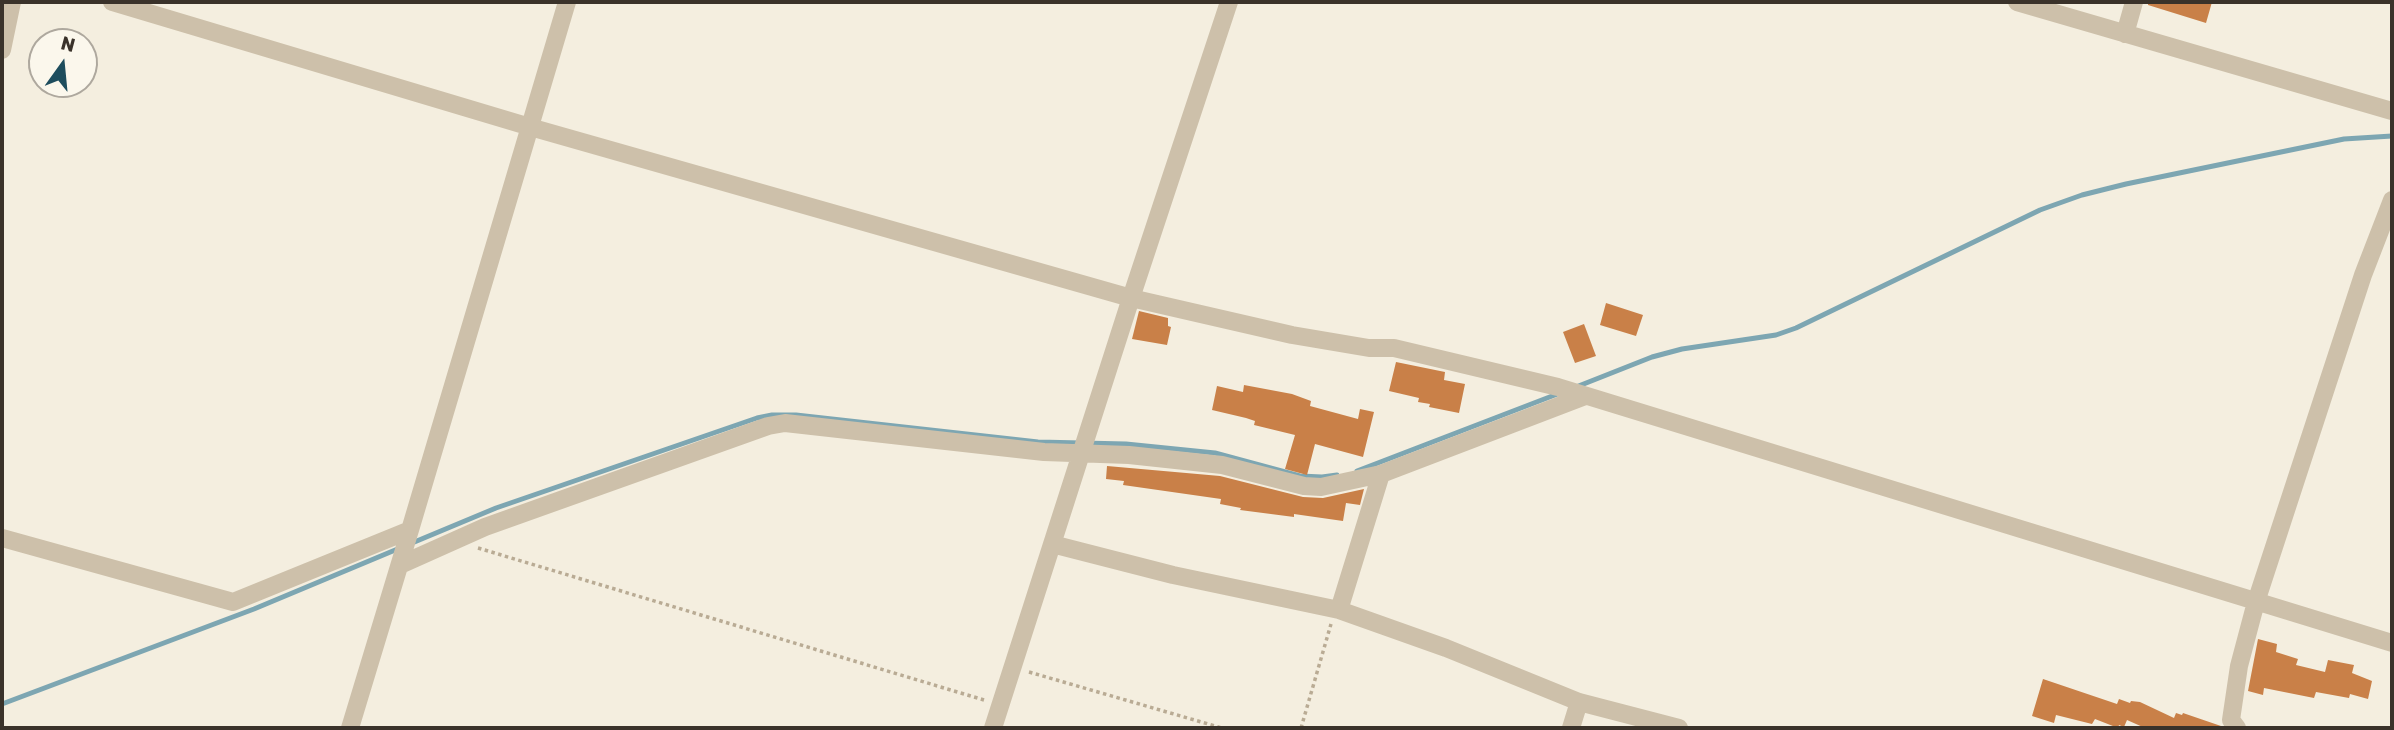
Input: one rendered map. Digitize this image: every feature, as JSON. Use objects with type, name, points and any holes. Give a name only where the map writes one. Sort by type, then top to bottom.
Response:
[{"type":"street","points":[[2,50],[12,2]]},
{"type":"street","points":[[112,2],[530,127],[1130,298],[1292,335],[1369,348],[1394,348],[1558,387],[2392,643]]},
{"type":"street","points":[[350,728],[567,2]]},
{"type":"street","points":[[993,728],[1130,298],[1229,2]]},
{"type":"street","points":[[2017,2],[2392,111]]},
{"type":"street","points":[[2125,34],[2134,2]]},
{"type":"street","points":[[2237,728],[2231,720],[2239,666],[2256,602],[2362,275],[2392,201]]},
{"type":"street","points":[[402,559],[768,426],[785,423],[1044,452],[1083,446],[1129,455],[1222,465],[1304,486],[1321,487],[1381,474],[1581,395]]},
{"type":"street","points":[[1339,610],[1381,474]]},
{"type":"street","points":[[2,538],[233,602],[410,532]]},
{"type":"street","points":[[1052,544],[1173,575],[1339,610],[1446,648],[1579,702],[1679,728]]},
{"type":"street","points":[[1571,728],[1579,702]]},
{"type":"path","points":[[453,541],[1000,705]]},
{"type":"path","points":[[1301,728],[1333,618],[1339,610]]},
{"type":"path","points":[[1012,667],[1222,728]]},
{"type":"building","points":[[2148,2],[2212,2],[2206,23],[2148,5]]},
{"type":"building","points":[[1606,303],[1643,315],[1636,336],[1600,325]]},
{"type":"building","points":[[1139,311],[1168,318],[1168,326],[1171,327],[1167,345],[1132,339]]},
{"type":"building","points":[[1584,324],[1596,356],[1575,363],[1563,332]]},
{"type":"building","points":[[1396,362],[1445,372],[1444,380],[1465,384],[1459,413],[1429,407],[1430,404],[1418,402],[1419,398],[1389,391]]},
{"type":"building","points":[[1244,385],[1292,394],[1311,401],[1310,406],[1358,419],[1360,409],[1374,412],[1363,457],[1315,444],[1307,475],[1285,469],[1295,435],[1254,425],[1255,421],[1212,410],[1217,386],[1243,392]]},
{"type":"building","points":[[1107,466],[1220,476],[1303,497],[1323,498],[1364,489],[1360,505],[1346,503],[1343,521],[1294,514],[1294,517],[1240,510],[1241,508],[1220,504],[1221,499],[1123,485],[1124,481],[1106,479]]},
{"type":"building","points":[[2258,639],[2277,644],[2276,652],[2298,659],[2296,665],[2325,672],[2328,660],[2354,665],[2352,673],[2372,681],[2368,699],[2350,694],[2349,698],[2316,692],[2314,698],[2264,688],[2263,695],[2248,691]]},
{"type":"building","points":[[2043,679],[2117,704],[2119,699],[2130,703],[2140,702],[2174,718],[2176,713],[2183,713],[2221,728],[2145,728],[2127,720],[2124,727],[2119,725],[2118,728],[2095,719],[2092,724],[2056,715],[2054,723],[2032,716]]},
{"type":"waterway","points":[[1576,387],[1652,357],[1682,349],[1776,335],[1796,328],[2040,210],[2082,195],[2344,139],[2392,136]]},
{"type":"waterway","points":[[1357,471],[1560,393]]},
{"type":"waterway","points":[[412,543],[496,508],[772,415],[796,415],[1038,442],[1126,444],[1215,453],[1300,476],[1337,475]]},
{"type":"waterway","points":[[2,704],[254,609],[400,548]]}]
